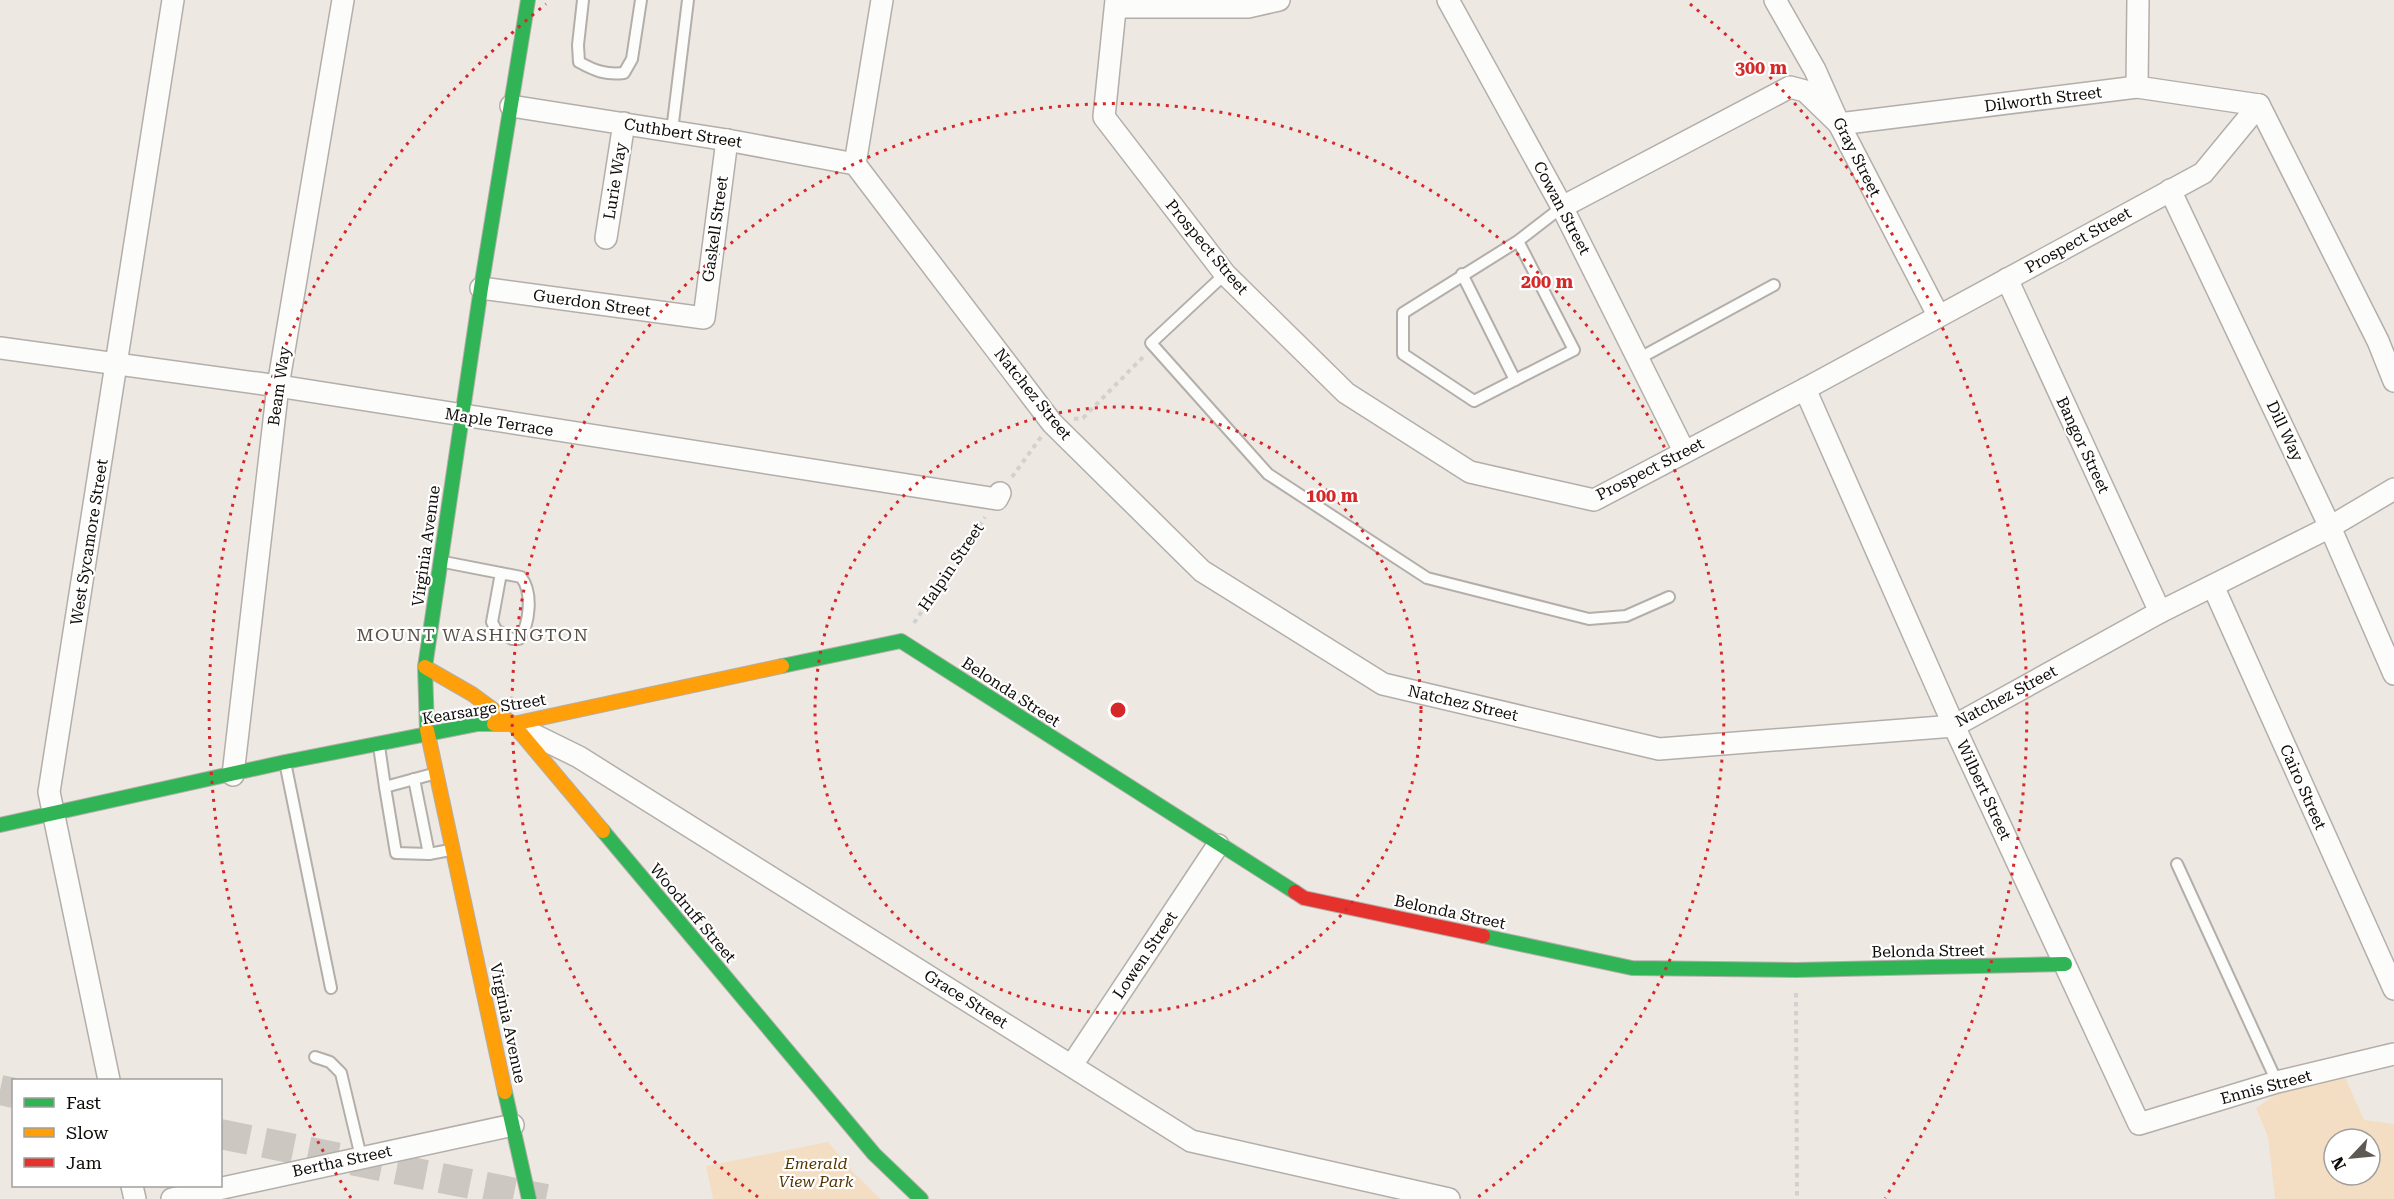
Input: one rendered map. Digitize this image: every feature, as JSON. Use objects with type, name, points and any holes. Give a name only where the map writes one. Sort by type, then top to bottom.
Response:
[{"type":"street","name":"West Sycamore Street","points":[[110,1079],[50,792],[173,0]]},
{"type":"street","name":"Beam Way","points":[[233,775],[278,386],[343,0]]},
{"type":"street","name":"Virginia Avenue","points":[[528,0],[481,288],[425,667],[428,734],[529,1199]]},
{"type":"street","points":[[855,164],[882,0]]},
{"type":"street","points":[[1116,3],[1248,7],[1279,0]]},
{"type":"street","name":"Cowan Street","points":[[1448,0],[1563,207],[1684,451]]},
{"type":"street","name":"Gray Street","points":[[1775,0],[1815,70],[1839,124],[1938,315]]},
{"type":"street","points":[[2137,87],[2138,0]]},
{"type":"street","name":"Prospect Street","points":[[1116,3],[1104,117],[1225,274],[1346,393],[1470,472],[1594,500],[1805,389],[2202,172],[2259,105]]},
{"type":"street","points":[[1563,207],[1790,87],[1805,91],[1839,124]]},
{"type":"street","name":"Dilworth Street","points":[[1839,124],[2137,87],[2259,105]]},
{"type":"street","points":[[2259,105],[2386,338],[2394,381]]},
{"type":"street","name":"Cuthbert Street","points":[[511,106],[727,140],[855,164]]},
{"type":"street","name":"Lurie Way","points":[[606,238],[624,123]]},
{"type":"street","name":"Gaskell Street","points":[[704,318],[727,140]]},
{"type":"street","name":"Natchez Street","points":[[855,164],[1052,423],[1202,571],[1383,684],[1659,749],[1954,726],[2160,612],[2330,527],[2394,489]]},
{"type":"street","name":"Dill Way","points":[[2170,190],[2330,527],[2394,674]]},
{"type":"street","name":"Bangor Street","points":[[2007,279],[2160,612]]},
{"type":"street","name":"Guerdon Street","points":[[481,288],[704,318]]},
{"type":"street","name":"Maple Terrace","points":[[0,348],[278,386],[462,416],[998,496]]},
{"type":"street","name":"Wilbert Street","points":[[1805,389],[1954,726],[2139,1124]]},
{"type":"street","name":"Cairo Street","points":[[2213,586],[2394,989]]},
{"type":"street","name":"Kearsarge Street","points":[[0,825],[285,762],[478,724],[513,724],[902,641]]},
{"type":"street","name":"Belonda Street","points":[[902,641],[1304,898],[1632,968],[1796,970],[2065,964]]},
{"type":"street","name":"Woodruff Street","points":[[425,667],[472,694],[513,724],[874,1154],[921,1199]]},
{"type":"street","name":"Grace Street","points":[[513,724],[579,757],[1191,1141],[1449,1199]]},
{"type":"street","name":"Lowen Street","points":[[1072,1065],[1218,845]]},
{"type":"street","name":"Ennis Street","points":[[2139,1124],[2277,1082],[2394,1054]]},
{"type":"street","name":"Bertha Street","points":[[172,1199],[513,1125]]},
{"type":"lane","points":[[583,0],[578,45],[579,62],[594,70],[610,74],[624,73],[632,59],[641,0]]},
{"type":"lane","points":[[672,131],[688,0]]},
{"type":"lane","points":[[1518,241],[1574,350],[1473,401],[1403,354],[1403,313],[1518,241],[1563,207]]},
{"type":"lane","points":[[1225,274],[1151,343],[1268,474],[1427,578],[1589,619],[1626,616],[1669,597]]},
{"type":"lane","points":[[1462,274],[1515,380]]},
{"type":"lane","points":[[1638,360],[1774,285]]},
{"type":"lane","points":[[440,561],[501,573],[521,577],[526,583],[529,594],[525,631],[519,639],[512,639],[496,630],[492,622],[501,573]]},
{"type":"lane","points":[[378,744],[396,853],[429,854],[453,850]]},
{"type":"lane","points":[[285,762],[331,988]]},
{"type":"lane","points":[[385,787],[436,773]]},
{"type":"lane","points":[[414,779],[429,854]]},
{"type":"lane","points":[[2177,864],[2277,1082]]},
{"type":"lane","points":[[315,1057],[330,1062],[341,1073],[361,1157]]},
{"type":"path","points":[[1052,423],[1083,418],[1142,359],[1151,343]]},
{"type":"path","name":"Halpin Street","points":[[902,641],[998,496],[1052,423]]},
{"type":"path","points":[[1796,970],[1797,1199]]},
{"type":"green space","points":[[2345,1077],[2364,1120],[2394,1124],[2394,1199],[2275,1199],[2268,1137],[2256,1108],[2281,1091]]},
{"type":"green space","name":"Emerald View Park","points":[[828,1142],[880,1199],[713,1199],[706,1166]]},
{"type":"tunnel","points":[[0,1090],[12,1093]]},
{"type":"tunnel","points":[[222,1134],[546,1199]]},
{"type":"traffic: fast","points":[[427,730],[425,667],[481,288],[528,0]]},
{"type":"traffic: fast","points":[[782,666],[901,641],[1295,892]]},
{"type":"traffic: fast","points":[[0,825],[285,762],[478,724],[494,724]]},
{"type":"traffic: fast","points":[[603,831],[874,1154],[921,1199]]},
{"type":"traffic: fast","points":[[1483,936],[1632,968],[1796,970],[2065,964]]},
{"type":"traffic: fast","points":[[505,1092],[529,1199]]},
{"type":"traffic: slow","points":[[494,724],[513,724],[782,666]]},
{"type":"traffic: slow","points":[[425,667],[472,694],[513,724],[603,831]]},
{"type":"traffic: slow","points":[[427,730],[505,1092]]},
{"type":"traffic: jam","points":[[1295,892],[1304,898],[1483,936]]},
{"type":"district","name":"MOUNT WASHINGTON","points":[[473,634]]}]
